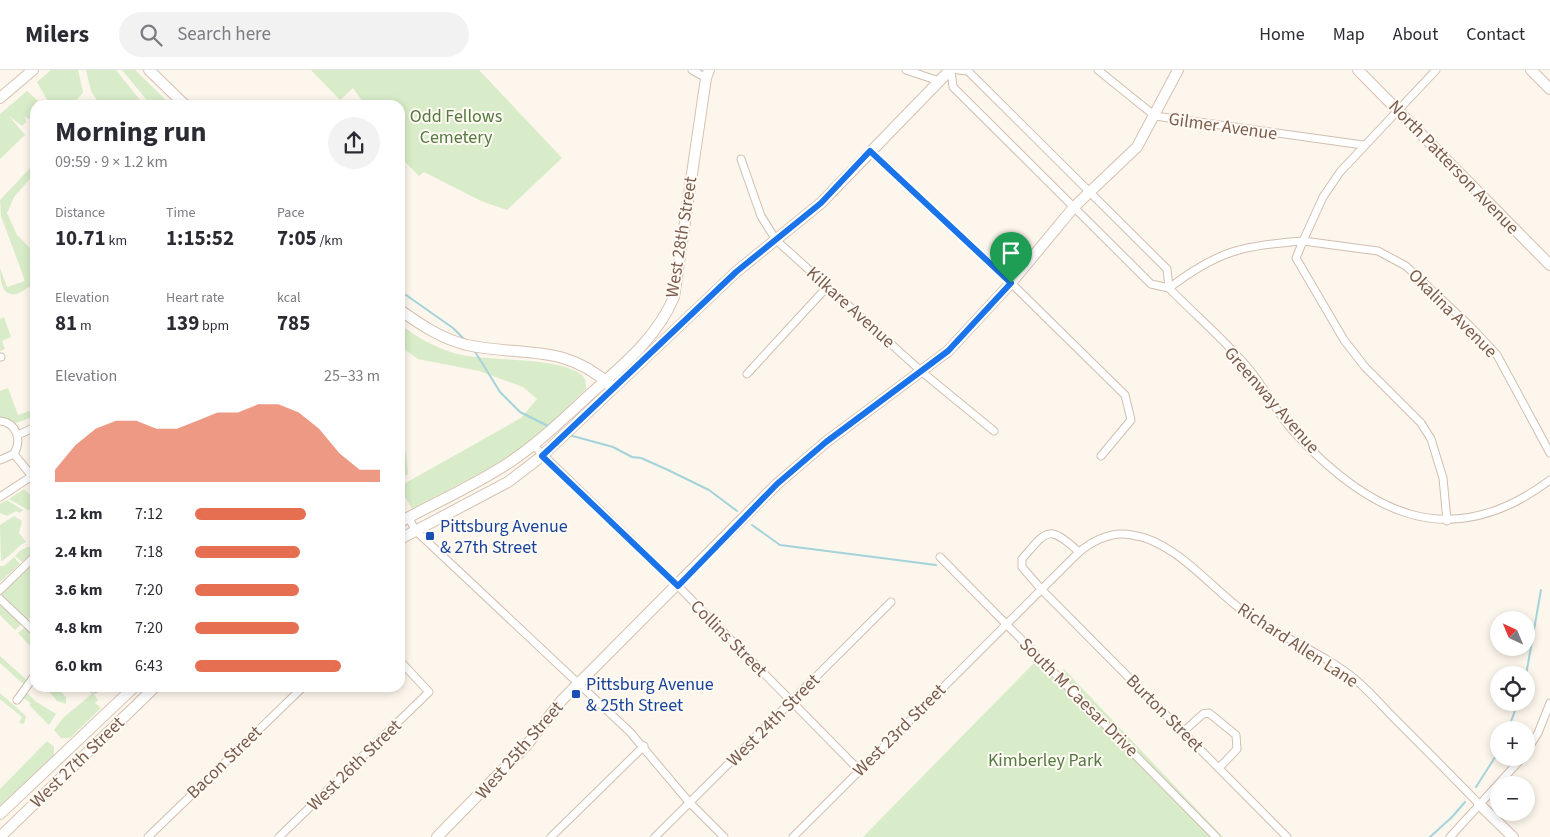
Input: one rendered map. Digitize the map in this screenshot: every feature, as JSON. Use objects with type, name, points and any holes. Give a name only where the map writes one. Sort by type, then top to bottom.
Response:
[{"type":"street","points":[[0,98],[33,70]]},
{"type":"street","points":[[149,70],[181,100]]},
{"type":"street","points":[[692,70],[707,74]]},
{"type":"street","points":[[906,70],[939,81]]},
{"type":"street","points":[[405,536],[508,482],[542,456],[736,272],[821,203],[950,70]]},
{"type":"street","name":"Greenway Avenue","points":[[950,70],[953,87],[1151,284],[1169,288],[1250,370],[1273,406],[1294,431],[1351,485],[1373,500],[1400,512],[1447,521],[1466,519],[1507,508],[1550,480]]},
{"type":"street","name":"Greenway Avenue","points":[[958,70],[968,72],[1167,269],[1169,288]]},
{"type":"street","name":"Gilmer Avenue","points":[[1098,70],[1155,116],[1363,145]]},
{"type":"street","name":"West 25th Street","points":[[437,837],[526,746],[552,711],[577,684],[678,586],[777,484],[826,442],[948,351],[1011,283],[1074,207],[1137,147],[1178,70]]},
{"type":"street","name":"North Patterson Avenue","points":[[1358,70],[1550,265]]},
{"type":"street","points":[[1436,70],[1363,145],[1323,197],[1296,258],[1344,340],[1365,367],[1421,423],[1430,439],[1443,478],[1447,521]]},
{"type":"street","points":[[1531,70],[1550,89]]},
{"type":"street","name":"West 28th Street","points":[[606,381],[650,338],[666,317],[674,297],[707,74]]},
{"type":"street","points":[[870,151],[1011,283],[1125,395],[1131,420],[1101,456]]},
{"type":"street","name":"Kilkare Avenue","points":[[741,159],[761,216],[776,240],[922,372],[994,431]]},
{"type":"street","name":"Okalina Avenue","points":[[1169,288],[1196,267],[1224,254],[1256,245],[1303,242],[1359,247],[1378,251],[1406,266],[1470,326],[1498,356],[1550,454]]},
{"type":"street","points":[[747,374],[828,286]]},
{"type":"street","points":[[405,314],[423,327],[467,345],[566,357],[581,363],[614,388]]},
{"type":"street","points":[[405,519],[509,463],[533,445],[606,381]]},
{"type":"street","points":[[0,421],[10,424],[18,435],[17,448],[14,454],[0,460]]},
{"type":"street","points":[[18,435],[30,429]]},
{"type":"street","name":"Collins Street","points":[[533,445],[542,456],[678,586],[860,770]]},
{"type":"street","points":[[14,454],[30,473]]},
{"type":"street","points":[[0,497],[30,480]]},
{"type":"street","points":[[405,521],[644,746],[689,802],[724,837]]},
{"type":"street","name":"Burton Street","points":[[1079,552],[1060,535],[1050,533],[1042,536],[1022,559],[1022,567],[1041,589],[1288,837]]},
{"type":"street","name":"Richard Allen Lane","points":[[1006,624],[1090,543],[1105,536],[1131,534],[1153,540],[1170,550],[1242,610],[1275,633],[1329,661],[1356,680],[1479,804]]},
{"type":"street","name":"South M Caesar Drive","points":[[940,557],[1216,837]]},
{"type":"street","points":[[0,590],[30,561]]},
{"type":"street","points":[[0,599],[30,627]]},
{"type":"street","name":"West 24th Street","points":[[655,837],[891,602]]},
{"type":"street","name":"West 23rd Street","points":[[793,837],[1006,624]]},
{"type":"street","name":"West 26th Street","points":[[279,837],[429,692],[405,666]]},
{"type":"street","points":[[17,700],[30,682]]},
{"type":"street","name":"West 27th Street","points":[[0,814],[129,692]]},
{"type":"street","name":"West 27th Street","points":[[0,837],[150,692]]},
{"type":"street","name":"Bacon Street","points":[[148,837],[298,692]]},
{"type":"street","points":[[1535,734],[1550,703]]},
{"type":"street","points":[[1184,731],[1203,714],[1209,713],[1236,735],[1237,749],[1219,768]]},
{"type":"street","points":[[551,837],[644,746]]},
{"type":"street","points":[[1450,837],[1515,766]]},
{"type":"street","points":[[1479,804],[1513,837]]},
{"type":"green space","points":[[51,70],[78,70],[83,92],[76,100],[47,100],[37,82]]},
{"type":"green space","points":[[86,70],[116,70],[140,100],[97,100],[91,91]]},
{"type":"green space","points":[[122,70],[135,70],[166,100],[147,100]]},
{"type":"green space","name":"Odd Fellows Cemetery","points":[[311,70],[479,70],[562,158],[507,210],[481,201],[424,172],[419,176],[405,162],[405,100],[361,100],[353,88],[340,100]]},
{"type":"green space","points":[[27,91],[37,100],[30,100],[30,119],[25,117],[26,122],[22,126],[9,116],[25,135],[0,159],[0,114]]},
{"type":"green space","points":[[30,168],[30,179],[14,197],[7,213],[17,235],[30,248],[30,285],[15,294],[10,294],[3,286],[0,268],[7,287],[25,281],[1,216],[0,200]]},
{"type":"green space","points":[[4,317],[11,337],[2,341],[5,349],[0,351],[0,319]]},
{"type":"green space","points":[[405,328],[439,348],[454,353],[485,358],[539,362],[570,369],[582,375],[586,382],[586,389],[535,439],[509,458],[412,509],[405,497],[405,483],[521,418],[537,399],[523,387],[479,371],[418,359],[405,350]]},
{"type":"green space","points":[[8,388],[18,415],[30,411],[30,418],[16,423],[0,417],[0,391]]},
{"type":"green space","points":[[405,451],[406,453],[408,474],[405,476]]},
{"type":"green space","points":[[24,489],[30,495],[30,510],[28,510],[9,499]]},
{"type":"green space","points":[[7,500],[23,510],[20,513],[16,511],[7,516],[0,513],[0,504]]},
{"type":"green space","points":[[14,516],[22,521],[19,533],[26,542],[1,561],[0,525]]},
{"type":"green space","points":[[30,546],[30,555],[22,562],[15,556],[21,550]]},
{"type":"green space","points":[[14,557],[20,564],[0,582],[0,566],[4,566]]},
{"type":"green space","points":[[30,568],[30,617],[26,620],[2,596],[2,593],[10,583],[14,582]]},
{"type":"green space","points":[[0,602],[22,624],[15,630],[0,615]]},
{"type":"green space","points":[[25,627],[30,632],[30,646],[18,633]]},
{"type":"green space","points":[[0,656],[27,680],[26,683],[22,683],[0,663]]},
{"type":"green space","name":"Kimberley Park","points":[[1037,660],[1055,677],[1064,669],[1223,837],[863,837]]},
{"type":"green space","points":[[27,692],[35,701],[56,714],[49,725],[29,705],[31,703],[23,698]]},
{"type":"green space","points":[[49,692],[61,692],[66,697],[66,704],[57,701]]},
{"type":"green space","points":[[0,693],[26,716],[24,724],[19,723],[22,717],[0,699]]},
{"type":"green space","points":[[93,693],[98,700],[95,703],[101,708],[70,738],[61,738],[54,730],[63,718]]},
{"type":"green space","points":[[47,741],[54,747],[54,755],[0,806],[0,789]]},
{"type":"waterway","points":[[406,295],[453,328],[464,339]]},
{"type":"waterway","points":[[474,350],[500,392],[520,412],[548,426]]},
{"type":"waterway","points":[[569,435],[613,447],[632,457],[641,458],[668,470],[709,490],[737,511]]},
{"type":"waterway","points":[[752,525],[780,545],[936,565]]},
{"type":"waterway","points":[[1528,666],[1541,590]]},
{"type":"waterway","points":[[1511,721],[1515,711]]},
{"type":"waterway","points":[[1476,787],[1490,765]]},
{"type":"waterway","points":[[1430,837],[1465,802]]},
{"type":"place","name":"Pittsburg Avenue & 27th Street","points":[[430,536]]},
{"type":"place","name":"Pittsburg Avenue & 25th Street","points":[[576,694]]},
{"type":"route","points":[[870,151],[1011,283],[948,351],[826,442],[777,484],[678,586],[542,456],[736,272],[821,203],[870,151]]}]
